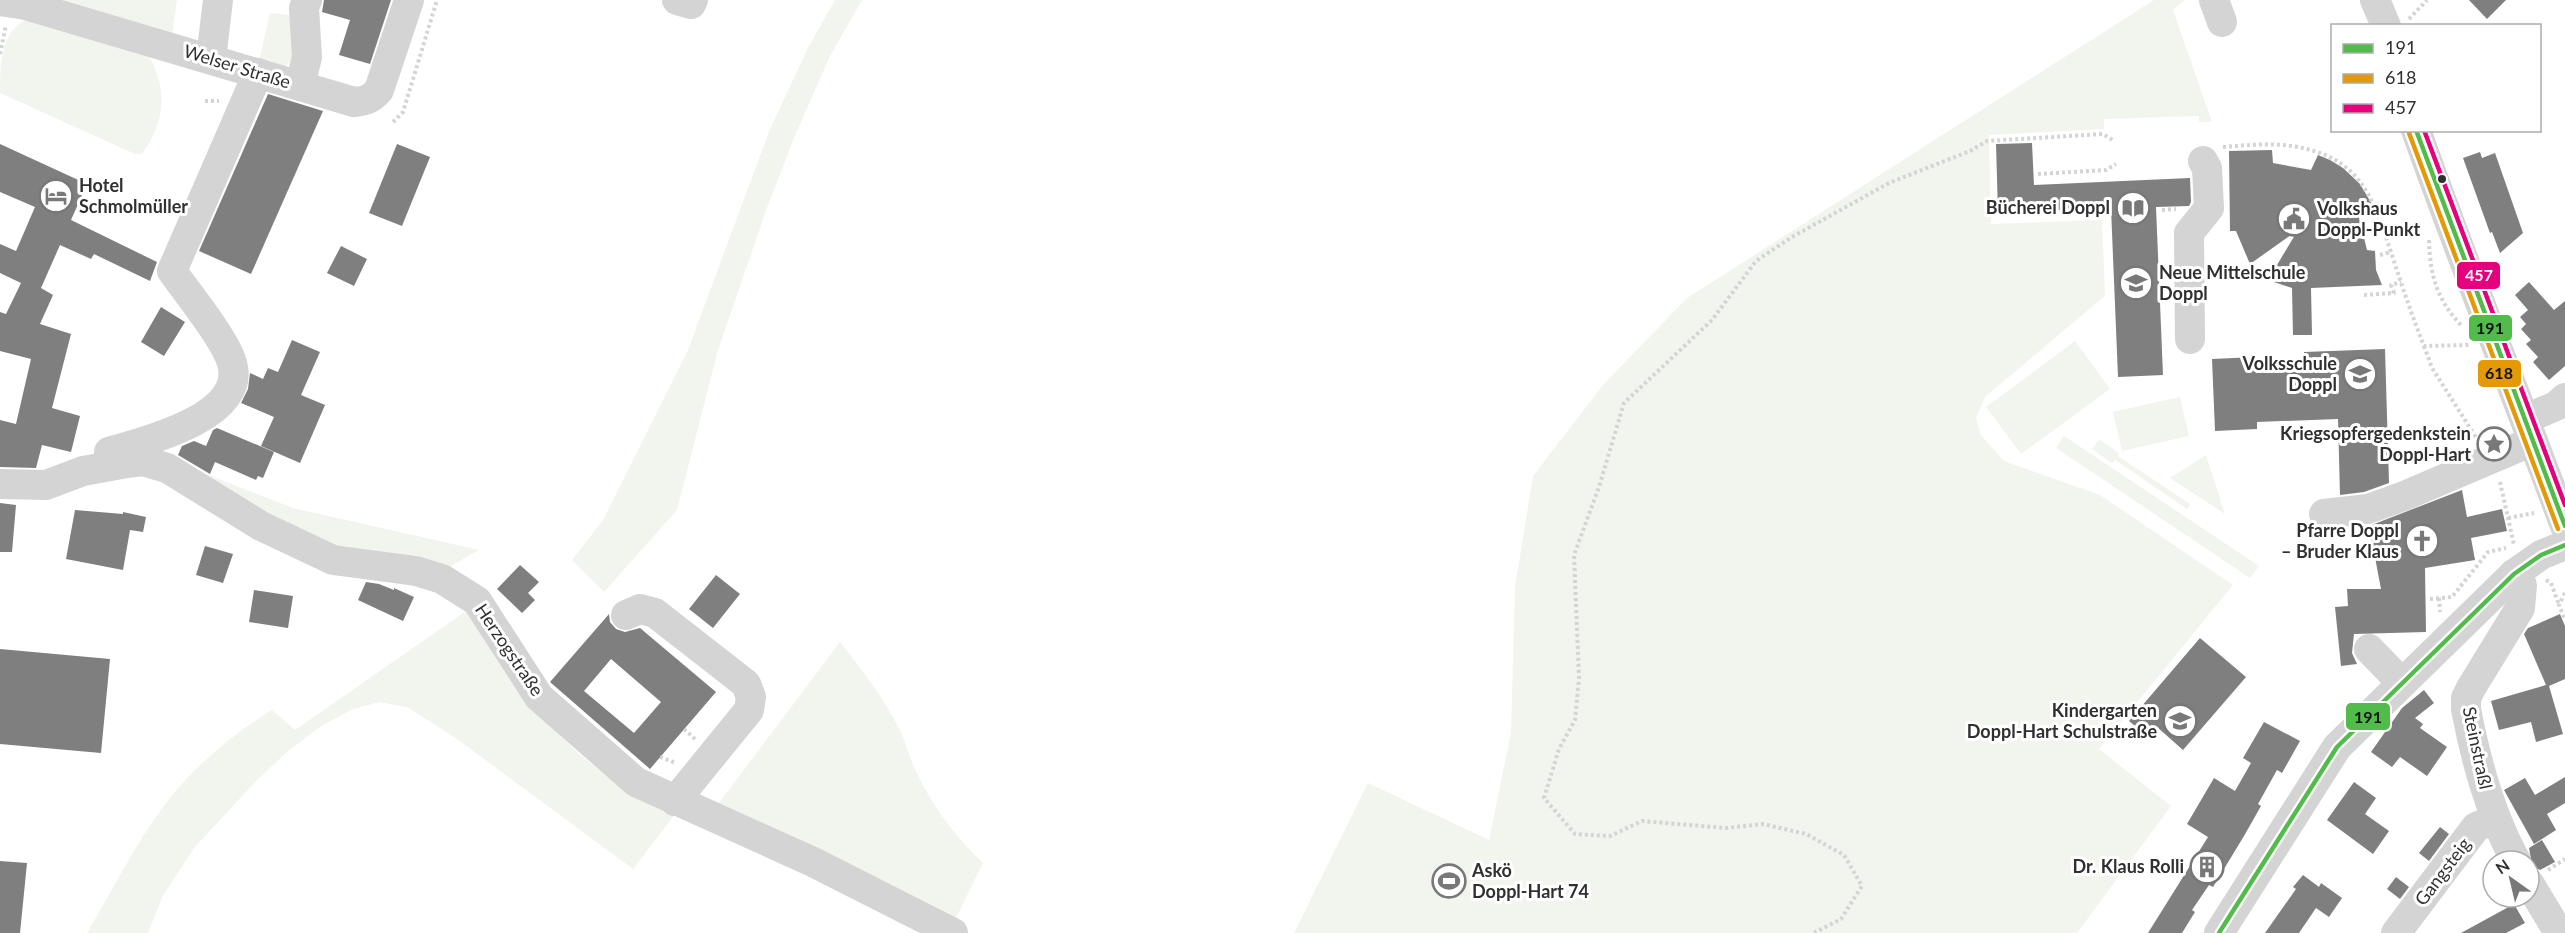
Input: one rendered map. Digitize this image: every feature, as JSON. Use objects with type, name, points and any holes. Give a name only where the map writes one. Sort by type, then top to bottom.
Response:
[{"type":"street","points":[[211,59],[218,0]]},
{"type":"street","points":[[300,86],[307,57],[304,8],[307,0]]},
{"type":"street","name":"Welser Straße","points":[[13,2],[354,102],[373,98],[385,78],[409,0]]},
{"type":"street","points":[[677,0],[691,4],[693,0]]},
{"type":"street","points":[[2375,0],[2394,24]]},
{"type":"street","points":[[83,471],[90,461],[100,455],[155,439],[194,421],[212,410],[229,389],[234,376],[226,350],[172,271],[258,73]]},
{"type":"street","points":[[2417,132],[2462,258],[2529,430],[2552,519]]},
{"type":"street","points":[[2190,339],[2189,233],[2209,208],[2207,168],[2211,154]]},
{"type":"street","points":[[2324,514],[2368,509],[2404,496],[2529,430],[2565,398]]},
{"type":"street","name":"Herzogstraße","points":[[0,484],[46,485],[83,471],[143,461],[167,468],[261,526],[333,560],[416,571],[442,579],[477,601],[539,697],[636,782],[813,862],[953,933]]},
{"type":"street","points":[[2218,933],[2337,747],[2522,565],[2565,545]]},
{"type":"street","name":"Steinstraßl","points":[[2510,849],[2495,819],[2469,725],[2466,698],[2520,608],[2522,565]]},
{"type":"street","points":[[626,615],[640,609],[655,613],[746,684],[751,697],[748,710],[675,801]]},
{"type":"street","points":[[2369,649],[2401,682]]},
{"type":"street","name":"Gangsteig","points":[[2396,933],[2476,827],[2495,819]]},
{"type":"street","points":[[2541,903],[2559,933]]},
{"type":"path","points":[[393,122],[403,112],[437,0]]},
{"type":"path","points":[[2396,24],[2427,0]]},
{"type":"path","points":[[1814,933],[1841,919],[1862,886],[1844,855],[1806,834],[1763,824],[1726,828],[1642,821],[1610,836],[1575,834],[1544,798],[1559,749],[1575,720],[1579,678],[1574,555],[1599,487],[1624,403],[1712,320],[1756,261],[1792,237],[1889,183],[1970,151],[1987,141],[2103,134],[2114,141]]},
{"type":"path","points":[[2211,154],[2270,144],[2293,146],[2332,159],[2361,182],[2372,198],[2424,346],[2479,345]]},
{"type":"path","points":[[2037,174],[2106,170],[2116,164]]},
{"type":"path","points":[[2380,255],[2391,252]]},
{"type":"path","points":[[2364,295],[2394,293],[2391,285],[2401,282]]},
{"type":"path","points":[[2508,518],[2552,519]]},
{"type":"path","points":[[2430,599],[2452,597],[2488,552],[2522,565],[2551,583],[2565,619]]},
{"type":"path","points":[[2559,605],[2565,593]]},
{"type":"shaded area","points":[[60,0],[177,0],[172,36]]},
{"type":"shaded area","points":[[835,0],[862,0],[830,56],[768,205],[718,350],[677,510],[604,592],[572,560],[603,520],[688,350],[770,129],[808,48]]},
{"type":"shaded area","points":[[2154,0],[2185,0],[2173,10],[2212,122],[2199,122],[2199,116],[2104,119],[2104,129],[1989,135],[1991,224],[2102,220],[2105,296],[1986,396],[1976,417],[1980,434],[2004,461],[2100,495],[2233,585],[2099,749],[2171,806],[2077,933],[1294,933],[1368,783],[1489,840],[1511,733],[1515,587],[1533,476],[1603,385],[1687,298]]},
{"type":"shaded area","points":[[270,13],[299,16],[292,61],[283,68],[259,62]]},
{"type":"shaded area","points":[[32,18],[149,56],[159,81],[161,106],[155,130],[142,154],[135,154],[0,93],[0,70],[8,38],[21,23]]},
{"type":"shaded area","points":[[2075,341],[2110,389],[2021,454],[1986,407]]},
{"type":"shaded area","points":[[2180,397],[2189,436],[2122,451],[2113,412]]},
{"type":"shaded area","points":[[2064,436],[2259,566],[2250,578],[2056,448]]},
{"type":"shaded area","points":[[2099,439],[2119,453],[2118,456],[2190,504],[2187,509],[2115,460],[2112,463],[2092,449]]},
{"type":"shaded area","points":[[2206,455],[2225,514],[2170,478]]},
{"type":"shaded area","points":[[175,462],[293,508],[479,550],[444,570],[318,546]]},
{"type":"shaded area","points":[[469,609],[531,701],[568,743],[588,762],[611,778],[676,813],[633,869],[457,739],[407,707],[379,702],[351,710],[321,726],[287,752],[256,781],[194,848],[163,896],[148,933],[87,933],[152,822],[186,779],[213,754],[272,710],[295,730]]},
{"type":"shaded area","points":[[840,642],[894,718],[921,782],[936,807],[953,831],[983,863],[954,922],[713,811]]},
{"type":"building","points":[[324,0],[391,0],[370,64],[339,55],[350,20],[322,12]]},
{"type":"building","points":[[2469,0],[2506,0],[2487,19]]},
{"type":"building","points":[[268,94],[323,111],[251,274],[199,251]]},
{"type":"building","points":[[2032,143],[2034,185],[2190,178],[2191,202],[2189,206],[2156,207],[2163,375],[2118,377],[2111,208],[1998,213],[1996,144]]},
{"type":"building","points":[[0,144],[87,184],[71,220],[157,262],[150,281],[94,254],[91,259],[60,245],[41,288],[53,295],[40,324],[71,334],[52,408],[80,416],[71,452],[42,445],[36,468],[0,467],[0,420],[16,424],[31,359],[0,351],[0,312],[6,314],[21,283],[0,273],[0,244],[16,251],[35,207],[0,192]]},
{"type":"building","points":[[397,144],[430,157],[402,226],[369,213]]},
{"type":"building","name":"Volkshaus Doppl-Punkt","points":[[2272,150],[2273,163],[2311,170],[2318,155],[2330,160],[2343,168],[2360,184],[2373,206],[2358,214],[2367,250],[2375,251],[2376,270],[2382,285],[2311,288],[2312,335],[2293,335],[2292,288],[2268,280],[2298,230],[2250,264],[2236,231],[2230,231],[2229,151]]},
{"type":"building","points":[[2480,152],[2482,158],[2495,153],[2523,233],[2500,253],[2492,232],[2490,233],[2463,158]]},
{"type":"building","points":[[341,246],[367,259],[354,286],[327,273]]},
{"type":"building","points":[[2529,282],[2554,310],[2565,301],[2565,366],[2549,380],[2533,362],[2538,357],[2526,344],[2531,340],[2521,329],[2526,324],[2520,317],[2528,310],[2515,295]]},
{"type":"building","points":[[161,307],[185,322],[164,356],[141,342]]},
{"type":"building","points":[[292,340],[320,352],[301,395],[325,405],[300,463],[261,446],[274,417],[241,403],[248,389],[250,373],[263,379],[268,368],[278,372]]},
{"type":"building","points":[[2385,349],[2389,483],[2364,492],[2340,495],[2338,419],[2257,422],[2257,429],[2215,431],[2212,359],[2255,357],[2256,373],[2304,371],[2304,352]]},
{"type":"building","points":[[217,428],[274,452],[263,478],[258,476],[256,480],[215,462],[210,474],[178,455],[182,446],[194,441],[206,446],[213,430]]},
{"type":"building","points":[[2462,490],[2467,517],[2502,509],[2507,531],[2471,538],[2475,560],[2425,568],[2426,632],[2354,634],[2352,653],[2357,664],[2341,666],[2335,607],[2348,606],[2347,589],[2381,589],[2369,526]]},
{"type":"building","points":[[0,503],[16,505],[12,552],[0,552]]},
{"type":"building","points":[[75,510],[123,514],[123,512],[146,517],[143,532],[130,530],[123,570],[66,559]]},
{"type":"building","points":[[205,546],[233,554],[223,583],[196,575]]},
{"type":"building","points":[[520,565],[539,582],[528,593],[535,600],[522,613],[497,589]]},
{"type":"building","points":[[716,575],[740,594],[713,628],[689,609]]},
{"type":"building","points":[[366,582],[394,590],[394,588],[414,597],[403,621],[358,600]]},
{"type":"building","points":[[254,590],[293,596],[288,628],[249,622]]},
{"type":"building","points":[[609,614],[610,622],[616,629],[625,632],[640,628],[716,692],[650,769],[550,682]],"holes":[[[611,659],[661,702],[634,733],[584,691]]]},
{"type":"building","points":[[2560,614],[2565,626],[2565,679],[2549,686],[2563,734],[2536,742],[2531,722],[2499,730],[2491,701],[2546,685],[2524,634],[2528,628]]},
{"type":"building","points":[[2200,638],[2246,677],[2183,750],[2157,727],[2148,737],[2129,721]]},
{"type":"building","points":[[0,649],[110,659],[101,753],[0,744]]},
{"type":"building","points":[[2424,690],[2434,703],[2415,718],[2423,724],[2420,728],[2447,747],[2427,776],[2400,757],[2392,767],[2371,752],[2402,708]]},
{"type":"building","points":[[2264,722],[2300,741],[2282,773],[2277,770],[2244,836],[2213,887],[2209,885],[2192,910],[2195,912],[2182,933],[2148,933],[2208,837],[2187,824],[2214,778],[2235,791],[2251,763],[2243,758]]},
{"type":"building","points":[[2565,777],[2565,803],[2547,814],[2556,830],[2534,844],[2504,790],[2525,778],[2535,795]]},
{"type":"building","points":[[2354,782],[2376,798],[2365,814],[2389,831],[2373,854],[2327,820]]},
{"type":"building","points":[[2440,827],[2449,834],[2429,861],[2419,853]]},
{"type":"building","points":[[2542,840],[2555,862],[2541,869],[2541,849],[2529,848]]},
{"type":"building","points":[[0,861],[27,863],[20,933],[0,933]]},
{"type":"building","points":[[2303,875],[2319,887],[2321,883],[2342,898],[2329,917],[2316,908],[2299,933],[2265,933],[2296,889],[2293,887]]},
{"type":"building","points":[[2396,877],[2409,887],[2400,899],[2387,889]]},
{"type":"building","points":[[2505,909],[2517,909],[2525,923],[2506,933],[2461,933]]},
{"type":"transit line","name":"191","points":[[2417,132],[2565,526]]},
{"type":"transit line","name":"457","points":[[2425,132],[2565,505]]},
{"type":"transit line","name":"618","points":[[2409,133],[2558,529]]},
{"type":"transit line","name":"191","points":[[2219,933],[2337,747],[2514,574],[2541,555],[2565,545]]},
{"type":"place","name":"Hotel Schmolmüller","points":[[56,196]]},
{"type":"place","name":"Bücherei Doppl","points":[[2133,208]]},
{"type":"place","name":"Volkshaus Doppl-Punkt","points":[[2294,219]]},
{"type":"place","name":"Neue Mittelschule Doppl","points":[[2136,283]]},
{"type":"place","name":"Volksschule Doppl","points":[[2360,374]]},
{"type":"place","name":"Kriegsopfergedenkstein Doppl-Hart","points":[[2494,444]]},
{"type":"place","name":"Pfarre Doppl – Bruder Klaus","points":[[2422,541]]},
{"type":"place","name":"Kindergarten Doppl-Hart Schulstraße","points":[[2180,721]]},
{"type":"place","name":"Dr. Klaus Rolli","points":[[2207,867]]},
{"type":"place","name":"Askö Doppl-Hart 74","points":[[1449,881]]}]
